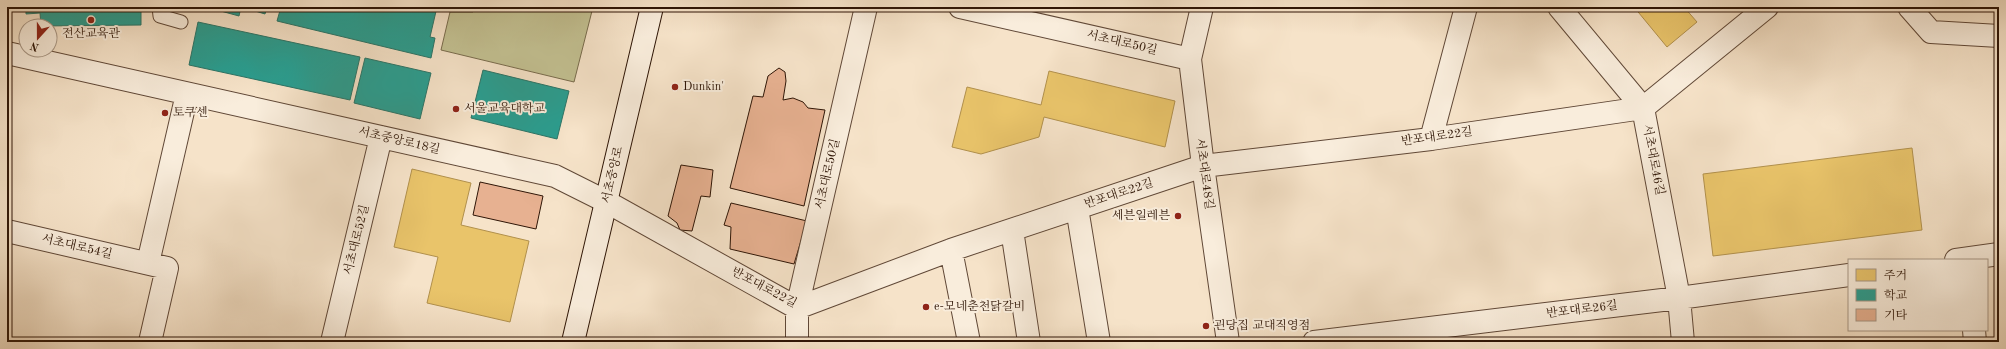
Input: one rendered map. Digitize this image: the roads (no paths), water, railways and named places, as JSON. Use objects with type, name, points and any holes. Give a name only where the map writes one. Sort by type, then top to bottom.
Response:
[{"type":"street","name":"서초중앙로","points":[[573,342],[652,7]]},
{"type":"street","name":"서초대로50길","points":[[798,342],[797,308],[866,7]]},
{"type":"street","name":"서초대로50길","points":[[960,7],[1190,59]]},
{"type":"street","name":"서초대로48길","points":[[1202,7],[1190,59],[1203,166],[1228,342]]},
{"type":"street","points":[[1431,139],[1466,7]]},
{"type":"street","name":"서초대로46길","points":[[1559,7],[1643,108],[1679,298],[1683,342]]},
{"type":"street","points":[[1643,108],[1767,7]]},
{"type":"street","points":[[1909,7],[1931,32],[1999,36]]},
{"type":"street","name":"서초중앙로18길","points":[[7,53],[555,176],[607,202]]},
{"type":"street","points":[[148,263],[187,94]]},
{"type":"street","name":"반포대로22길","points":[[607,202],[797,308],[951,250],[1203,166],[1431,139],[1643,108]]},
{"type":"street","name":"서초대로52길","points":[[332,342],[381,137]]},
{"type":"street","name":"반포대로22길","points":[[1077,208],[1099,342]]},
{"type":"street","points":[[1012,230],[1029,342]]},
{"type":"street","name":"서초대로54길","points":[[7,231],[167,268],[150,342]]},
{"type":"street","points":[[951,250],[970,342]]},
{"type":"street","points":[[1968,259],[1999,254]]},
{"type":"street","name":"반포대로26길","points":[[1325,341],[1679,298],[1848,275]]},
{"type":"street","points":[[1974,331],[1975,342]]},
{"type":"lane","points":[[159,7],[160,16],[181,22]]},
{"type":"place","name":"전산교육관","points":[[91,20]]},
{"type":"place","name":"Dunkin'","points":[[675,87]]},
{"type":"place","name":"서울교육대학교","points":[[456,109]]},
{"type":"place","name":"토쿠센","points":[[165,113]]},
{"type":"place","name":"세븐일레븐","points":[[1178,216]]},
{"type":"place","name":"e-모네춘천닭갈비","points":[[926,307]]},
{"type":"place","name":"괸당집 교대직영점","points":[[1206,326]]}]
